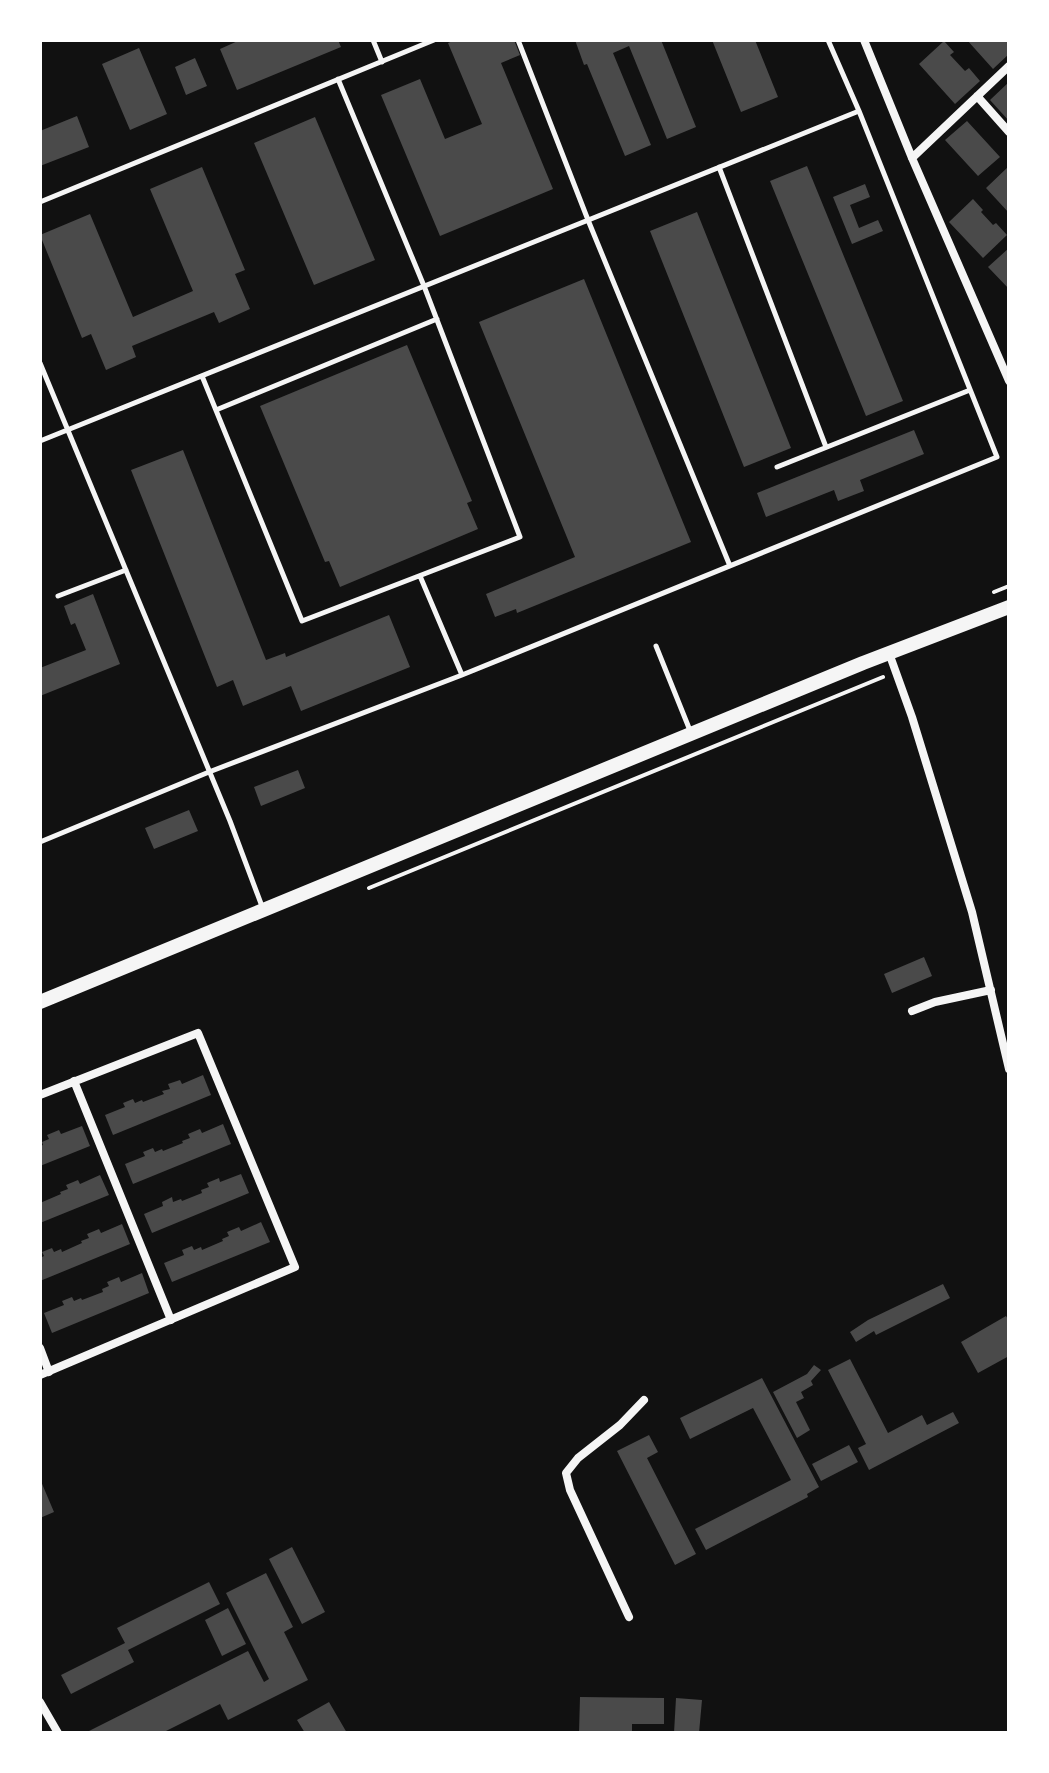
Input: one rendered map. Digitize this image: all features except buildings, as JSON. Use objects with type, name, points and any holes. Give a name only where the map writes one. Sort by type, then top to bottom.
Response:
[{"type":"main road","points":[[40,1002],[889,653],[1009,607]]},
{"type":"street","points":[[864,40],[1009,381]]},
{"type":"street","points":[[912,158],[1009,66]]},
{"type":"street","points":[[977,96],[1009,132]]},
{"type":"street","points":[[889,653],[972,912],[1009,1069]]},
{"type":"street","points":[[912,1011],[935,1002],[991,990]]},
{"type":"street","points":[[40,1095],[198,1033],[295,1267],[45,1374],[40,1348]]},
{"type":"street","points":[[74,1081],[171,1320]]},
{"type":"street","points":[[629,1617],[570,1490],[566,1473],[578,1458],[620,1425],[644,1400]]},
{"type":"street","points":[[40,1702],[58,1733]]},
{"type":"lane","points":[[373,40],[382,62]]},
{"type":"lane","points":[[40,202],[434,40]]},
{"type":"lane","points":[[518,40],[730,566]]},
{"type":"lane","points":[[40,842],[209,772],[462,675],[997,457],[828,40]]},
{"type":"lane","points":[[202,376],[302,621],[520,537],[424,286],[338,79]]},
{"type":"lane","points":[[40,441],[859,111]]},
{"type":"lane","points":[[719,167],[826,447]]},
{"type":"lane","points":[[216,410],[437,319]]},
{"type":"lane","points":[[40,363],[263,910]]},
{"type":"lane","points":[[777,467],[970,390]]},
{"type":"lane","points":[[58,596],[126,570]]},
{"type":"lane","points":[[420,576],[462,675]]},
{"type":"lane","points":[[656,646],[691,734]]}]
